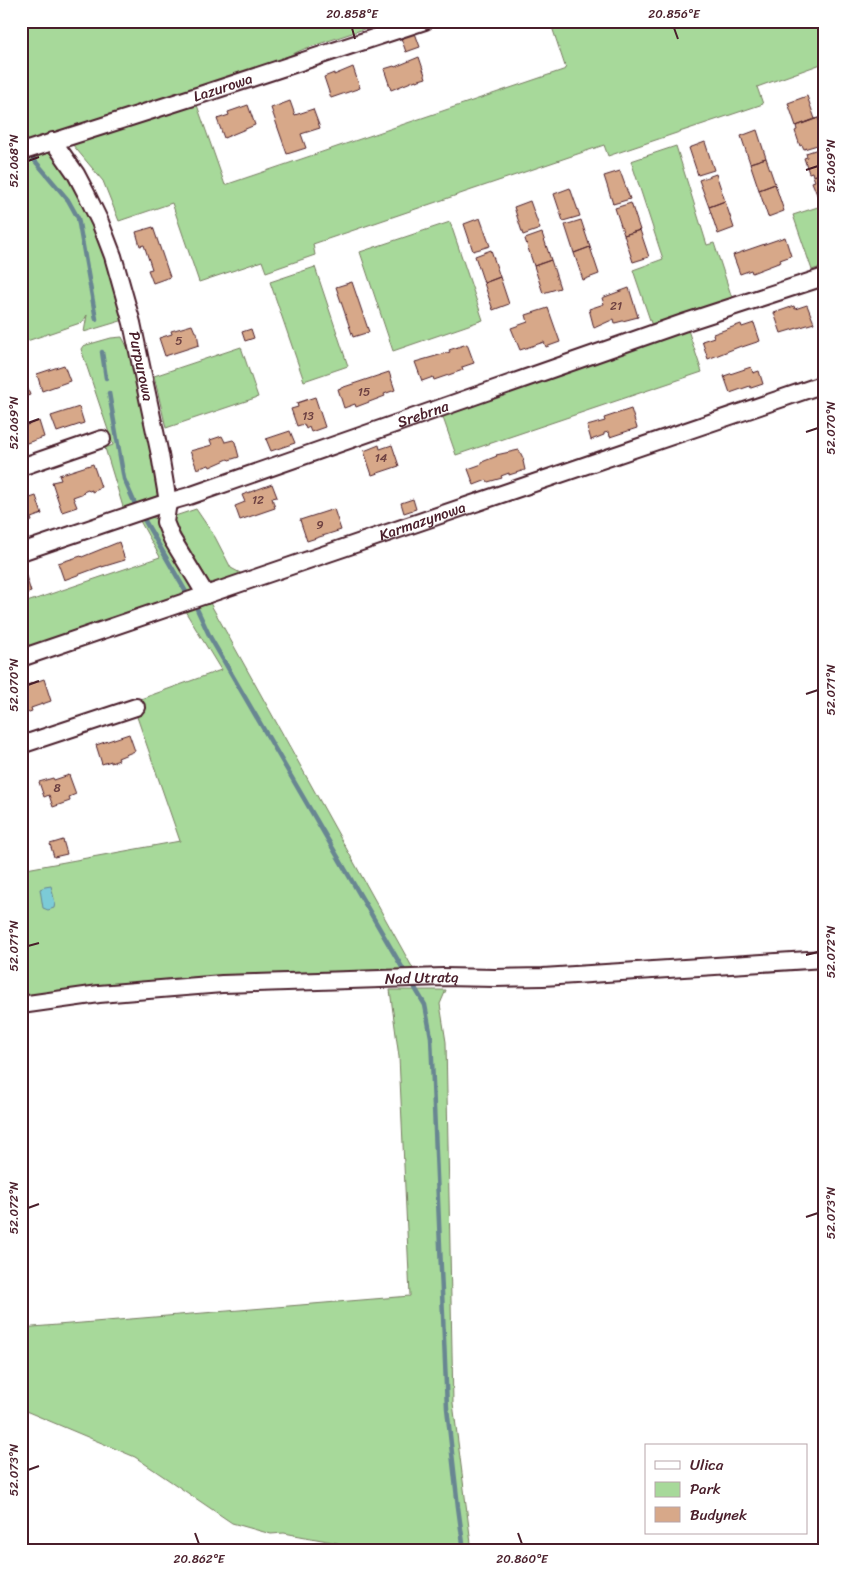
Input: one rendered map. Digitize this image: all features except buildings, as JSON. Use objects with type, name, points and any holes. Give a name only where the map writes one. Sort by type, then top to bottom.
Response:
[{"type":"street","name":"Lazurowa","points":[[21,152],[425,21]]},
{"type":"street","name":"Purpurowa","points":[[53,141],[76,174],[86,193],[113,256],[132,323],[163,472],[168,502],[165,522],[172,539],[206,595]]},
{"type":"street","name":"Srebrna","points":[[21,552],[189,496],[682,323],[824,277]]},
{"type":"street","name":"Karmazynowa","points":[[21,658],[824,384]]},
{"type":"street","points":[[21,467],[102,439]]},
{"type":"street","points":[[21,745],[136,707]]},
{"type":"street","name":"Nad Utratą","points":[[21,1005],[99,994],[222,984],[443,977],[543,977],[824,958]]},
{"type":"green space","points":[[21,21],[388,21],[304,49],[266,66],[21,144]]},
{"type":"green space","points":[[550,21],[818,21],[824,32],[824,63],[757,87],[763,104],[608,156],[604,145],[313,244],[315,255],[266,272],[262,261],[199,282],[172,203],[119,221],[103,181],[72,144],[197,105],[225,185],[566,69]]},
{"type":"green space","points":[[676,146],[707,245],[714,243],[732,298],[652,326],[633,270],[663,259],[631,161]]},
{"type":"green space","points":[[49,152],[80,194],[105,255],[124,320],[84,332],[87,315],[83,322],[21,343],[21,161]]},
{"type":"green space","points":[[824,205],[824,266],[812,270],[793,215]]},
{"type":"green space","points":[[450,222],[483,320],[393,351],[360,252]]},
{"type":"green space","points":[[315,267],[348,366],[304,381],[270,282]]},
{"type":"green space","points":[[687,327],[702,372],[456,455],[441,412]]},
{"type":"green space","points":[[122,337],[130,352],[151,434],[160,488],[158,499],[132,508],[123,507],[105,448],[113,445],[81,349],[83,346]]},
{"type":"green space","points":[[241,347],[258,397],[166,428],[154,376]]},
{"type":"green space","points":[[196,509],[215,537],[231,568],[244,575],[218,584],[210,583],[174,523],[175,516]]},
{"type":"green space","points":[[150,517],[161,522],[195,586],[192,592],[30,648],[21,622],[21,604],[160,557],[140,521]]},
{"type":"green space","points":[[210,603],[416,974],[258,974],[86,988],[21,996],[21,870],[180,841],[136,714],[135,701],[221,670],[185,611]]},
{"type":"green space","points":[[390,990],[446,990],[440,1004],[446,1042],[453,1403],[472,1551],[355,1551],[338,1543],[284,1533],[271,1534],[232,1523],[135,1457],[21,1409],[21,1328],[410,1296],[399,1057]]},
{"type":"water","points":[[51,886],[55,903],[54,908],[48,910],[43,908],[40,889]]},
{"type":"waterway","points":[[30,155],[68,200],[78,218],[96,319]]},
{"type":"waterway","points":[[102,352],[106,378]]},
{"type":"waterway","points":[[109,393],[124,479],[136,506]]},
{"type":"waterway","points":[[145,521],[186,592]]},
{"type":"waterway","points":[[197,609],[210,637],[406,974]]},
{"type":"waterway","points":[[415,988],[425,1005],[431,1037],[447,1408],[464,1551]]}]
